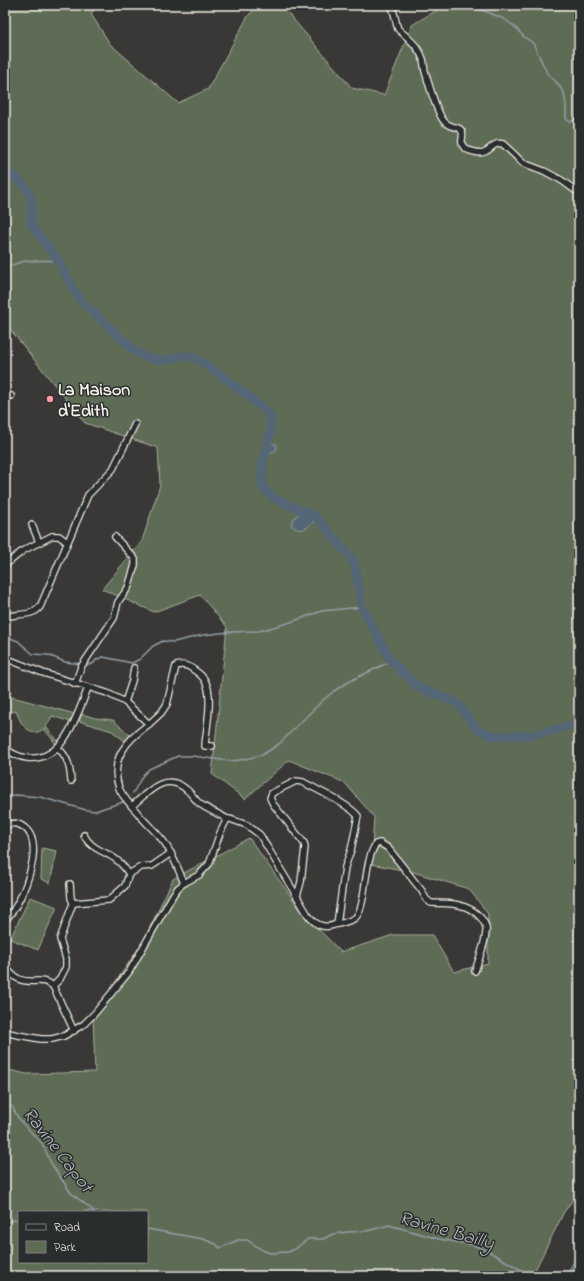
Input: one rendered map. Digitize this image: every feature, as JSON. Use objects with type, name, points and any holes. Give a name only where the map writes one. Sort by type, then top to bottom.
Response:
[{"type":"street","points":[[392,5],[399,30],[416,46],[423,59],[435,101],[443,121],[449,126],[460,128],[462,130],[463,133],[461,140],[463,146],[467,150],[482,153],[487,151],[495,144],[503,144],[522,163],[544,171],[561,180],[579,193]]},
{"type":"street","points":[[5,617],[28,614],[40,607],[88,495],[113,469],[134,424]]},
{"type":"street","points":[[32,525],[39,542]]},
{"type":"street","points":[[5,566],[24,550],[52,536],[59,536],[67,542]]},
{"type":"street","points":[[75,684],[81,667],[114,618],[118,602],[128,588],[135,565],[135,558],[115,537]]},
{"type":"street","points":[[5,658],[42,673],[107,693],[125,702],[149,724]]},
{"type":"street","points":[[184,883],[164,841],[136,812],[119,789],[116,772],[118,761],[120,753],[128,742],[161,713],[167,704],[176,666],[180,664],[192,668],[205,681],[209,693],[204,746],[212,746]]},
{"type":"street","points":[[125,702],[132,681],[134,668]]},
{"type":"street","points":[[5,748],[14,755],[22,758],[33,759],[42,757],[58,748],[70,730],[88,688]]},
{"type":"street","points":[[58,748],[66,758],[71,781]]},
{"type":"street","points":[[132,806],[161,783],[170,781],[179,784],[187,790],[199,803],[227,819],[247,825],[260,835],[311,918],[318,924],[327,927],[354,919],[360,911],[371,852],[376,844],[380,843],[388,848],[422,891],[426,899],[431,903],[444,902],[466,906],[475,911],[481,918],[486,926],[486,933],[475,971]]},
{"type":"street","points":[[297,896],[301,882],[305,847],[304,843],[273,804],[270,798],[272,793],[296,781],[299,781],[339,801],[355,812],[358,816],[351,850],[345,867],[338,924]]},
{"type":"street","points":[[5,1030],[9,1033],[18,1035],[41,1039],[52,1039],[64,1036],[84,1024],[129,972],[178,888],[184,883],[199,876],[209,864],[220,833],[227,819]]},
{"type":"street","points":[[5,826],[15,823],[22,825],[30,834],[33,846],[31,867],[27,879],[16,906],[5,921]]},
{"type":"street","points":[[84,835],[89,844],[115,859],[129,874]]},
{"type":"street","points":[[73,904],[109,900],[125,886],[129,874],[141,867],[152,866],[171,853]]},
{"type":"street","points":[[52,986],[60,979],[66,967],[66,959],[60,939],[73,904],[70,884]]},
{"type":"street","points":[[5,966],[14,977],[20,980],[28,982],[48,982],[52,986],[74,1030]]},
{"type":"green space","points":[[5,5],[98,5],[91,14],[110,44],[178,103],[208,89],[248,16],[258,5],[281,5],[352,88],[384,95],[412,25],[445,5],[579,5],[579,1191],[564,1212],[532,1276],[5,1276],[5,1069],[26,1074],[95,1072],[93,1015],[143,942],[173,879],[249,838],[302,912],[341,952],[393,935],[432,935],[454,972],[488,963],[488,914],[469,889],[413,872],[371,864],[374,817],[345,783],[289,760],[245,799],[212,774],[227,627],[200,595],[154,612],[102,589],[142,541],[160,485],[158,448],[85,423],[5,323]]},
{"type":"green space","points":[[5,695],[75,714],[71,722],[52,716],[46,727],[59,742],[57,745],[44,729],[36,733],[28,730],[21,722],[16,711],[5,714]]},
{"type":"green space","points":[[82,714],[95,718],[113,720],[130,735],[125,741],[112,731],[79,721]]},
{"type":"green space","points":[[42,848],[57,851],[50,883],[41,879]]},
{"type":"green space","points":[[30,897],[57,907],[38,950],[10,939]]},
{"type":"water","points":[[272,444],[277,445],[276,450],[270,453],[267,449]]},
{"type":"water","points":[[311,511],[317,514],[312,523],[306,528],[300,530],[291,525],[294,518],[298,514]]},
{"type":"water","points":[[579,1252],[579,1276],[566,1276]]},
{"type":"waterway","points":[[467,5],[504,19],[533,43],[547,73],[558,84],[564,93],[566,119],[570,122],[579,117]]},
{"type":"waterway","points":[[5,170],[16,177],[28,191],[32,202],[31,225],[58,260],[75,292],[83,303],[136,352],[154,360],[189,356],[205,364],[269,414],[271,419],[270,434],[263,462],[262,485],[275,499],[315,516],[352,558],[362,607],[391,661],[419,688],[453,701],[459,705],[477,729],[493,736],[534,735],[579,723]]},
{"type":"waterway","points":[[5,268],[26,261],[58,260]]},
{"type":"waterway","points":[[86,665],[94,663],[96,660],[103,657],[132,663],[140,659],[153,646],[163,641],[174,642],[203,635],[259,631],[322,611],[362,607]]},
{"type":"waterway","points":[[5,636],[18,641],[33,654],[48,655],[65,662],[82,664]]},
{"type":"waterway","points":[[133,793],[143,775],[149,769],[178,756],[192,756],[229,761],[262,755],[279,744],[334,691],[350,681],[391,661]]},
{"type":"waterway","points":[[5,799],[16,795],[40,797],[86,810],[95,811],[123,802]]},
{"type":"waterway","name":"Ravine Capot","points":[[5,1101],[13,1108],[23,1124],[42,1143],[51,1163],[71,1193],[94,1211]]},
{"type":"waterway","name":"Ravine Bailly","points":[[5,1222],[18,1219]]},
{"type":"waterway","name":"Ravine Bailly","points":[[148,1229],[203,1239],[216,1244],[220,1248],[238,1240],[247,1240],[262,1250],[270,1253],[288,1252],[295,1249],[308,1239],[323,1239],[333,1234],[367,1231],[389,1225],[439,1239],[473,1245],[488,1251],[532,1276]]},
{"type":"place","name":"La Maison d'Edith","points":[[50,399]]}]
